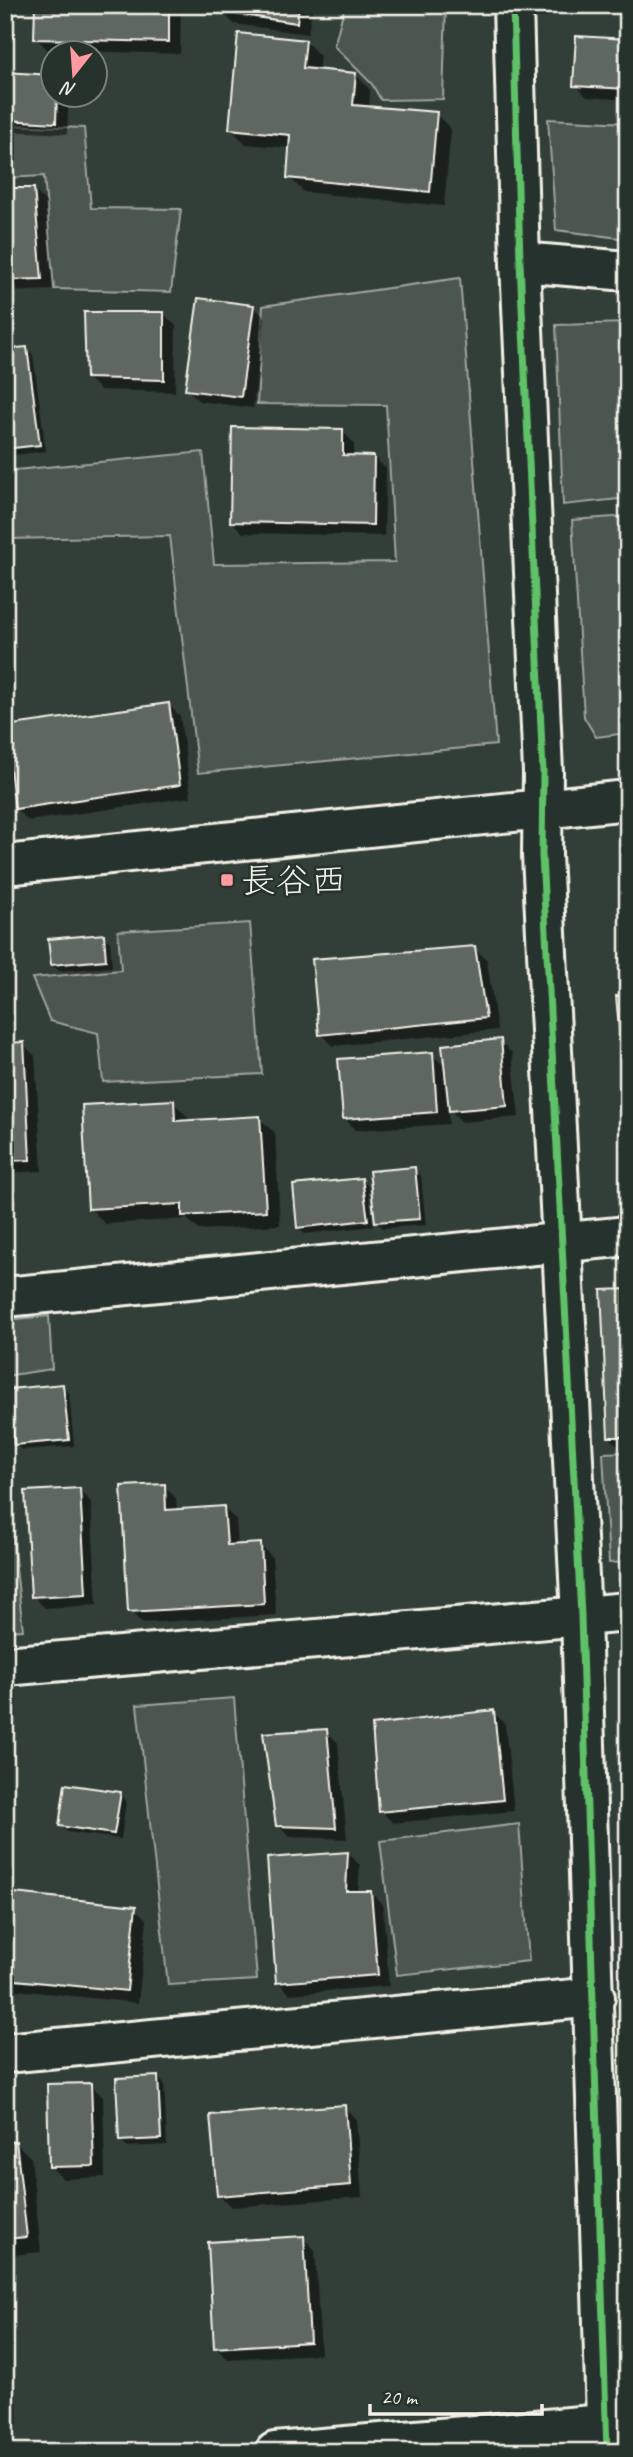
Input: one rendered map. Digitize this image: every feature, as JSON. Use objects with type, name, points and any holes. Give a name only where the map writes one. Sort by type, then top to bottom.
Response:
[{"type":"street","points":[[275,2452],[613,2433],[581,1616],[541,810],[543,772],[520,262],[513,5]]},
{"type":"street","points":[[520,262],[628,271]]},
{"type":"street","points":[[5,865],[628,800]]},
{"type":"street","points":[[5,1297],[628,1236]]},
{"type":"street","points":[[5,1667],[628,1612]]},
{"type":"street","points":[[5,2053],[595,1997]]},
{"type":"shaded area","points":[[345,5],[446,5],[443,99],[381,100],[372,84],[334,46]]},
{"type":"shaded area","points":[[548,119],[628,123],[628,239],[556,230]]},
{"type":"shaded area","points":[[5,125],[84,128],[91,208],[181,209],[171,292],[54,289],[44,176],[5,178]]},
{"type":"shaded area","points":[[460,278],[496,745],[198,773],[170,536],[5,539],[5,471],[203,452],[214,564],[395,562],[386,405],[257,404],[263,306]]},
{"type":"shaded area","points":[[628,323],[628,498],[563,505],[556,325]]},
{"type":"shaded area","points":[[628,516],[628,733],[596,737],[584,717],[572,520]]},
{"type":"shaded area","points":[[250,923],[262,1074],[103,1082],[98,1033],[50,1021],[32,978],[121,970],[118,931]]},
{"type":"shaded area","points":[[49,1316],[52,1369],[5,1376],[5,1320]]},
{"type":"shaded area","points":[[628,1452],[628,1562],[609,1563],[603,1453]]},
{"type":"shaded area","points":[[5,1471],[23,1630],[5,1631]]},
{"type":"shaded area","points":[[234,1698],[257,1980],[168,1985],[137,1705]]},
{"type":"shaded area","points":[[519,1824],[529,1961],[397,1975],[380,1841]]},
{"type":"building","points":[[35,5],[169,5],[169,42],[108,41],[108,38],[34,39]]},
{"type":"building","points":[[222,5],[299,5],[297,23],[221,12]]},
{"type":"building","points":[[238,33],[306,40],[303,68],[356,73],[353,105],[437,112],[430,192],[287,178],[290,135],[229,129]]},
{"type":"building","points":[[576,36],[628,39],[628,89],[573,86]]},
{"type":"building","points":[[5,72],[38,74],[38,108],[57,108],[56,123],[5,120]]},
{"type":"building","points":[[5,188],[34,188],[42,279],[5,280]]},
{"type":"building","points":[[198,298],[254,305],[241,397],[185,390]]},
{"type":"building","points":[[84,312],[164,312],[164,380],[86,378]]},
{"type":"building","points":[[27,347],[40,445],[5,449],[5,349]]},
{"type":"building","points":[[232,427],[343,429],[343,455],[374,456],[373,525],[230,522]]},
{"type":"building","points":[[169,703],[180,785],[15,809],[5,726]]},
{"type":"building","points":[[104,934],[106,960],[51,965],[48,939]]},
{"type":"building","points":[[475,946],[486,1018],[319,1035],[312,959]]},
{"type":"building","points":[[628,995],[628,1070],[623,1070],[616,996]]},
{"type":"building","points":[[501,1039],[507,1106],[449,1111],[442,1045]]},
{"type":"building","points":[[24,1042],[30,1160],[5,1161],[5,1043]]},
{"type":"building","points":[[433,1052],[437,1112],[343,1119],[338,1059]]},
{"type":"building","points":[[174,1100],[175,1121],[260,1116],[266,1211],[182,1216],[182,1204],[88,1209],[82,1105]]},
{"type":"building","points":[[415,1167],[420,1219],[375,1222],[369,1171]]},
{"type":"building","points":[[362,1178],[368,1220],[297,1228],[293,1185]]},
{"type":"building","points":[[628,1289],[628,1437],[608,1437],[601,1290]]},
{"type":"building","points":[[63,1384],[69,1440],[14,1445],[9,1389]]},
{"type":"building","points":[[165,1484],[166,1510],[224,1506],[227,1545],[261,1543],[264,1604],[128,1612],[121,1486]]},
{"type":"building","points":[[80,1488],[86,1594],[31,1597],[25,1491]]},
{"type":"building","points":[[494,1710],[503,1800],[379,1812],[372,1725]]},
{"type":"building","points":[[327,1729],[336,1828],[276,1826],[263,1733]]},
{"type":"building","points":[[65,1784],[121,1792],[114,1834],[59,1826]]},
{"type":"building","points":[[348,1852],[346,1891],[371,1891],[378,1975],[276,1983],[267,1858]]},
{"type":"building","points":[[5,1892],[136,1906],[127,1991],[5,1979]]},
{"type":"building","points":[[158,2076],[161,2139],[119,2141],[116,2078]]},
{"type":"building","points":[[91,2083],[94,2166],[49,2167],[47,2084]]},
{"type":"building","points":[[345,2105],[351,2185],[217,2196],[210,2115]]},
{"type":"building","points":[[16,2141],[27,2237],[5,2239],[5,2143]]},
{"type":"building","points":[[304,2236],[310,2342],[214,2348],[208,2242]]},
{"type":"cycle path","points":[[513,5],[520,262],[543,772],[542,855],[581,1616],[607,2452]]},
{"type":"place","name":"長谷西","points":[[227,880]]}]
